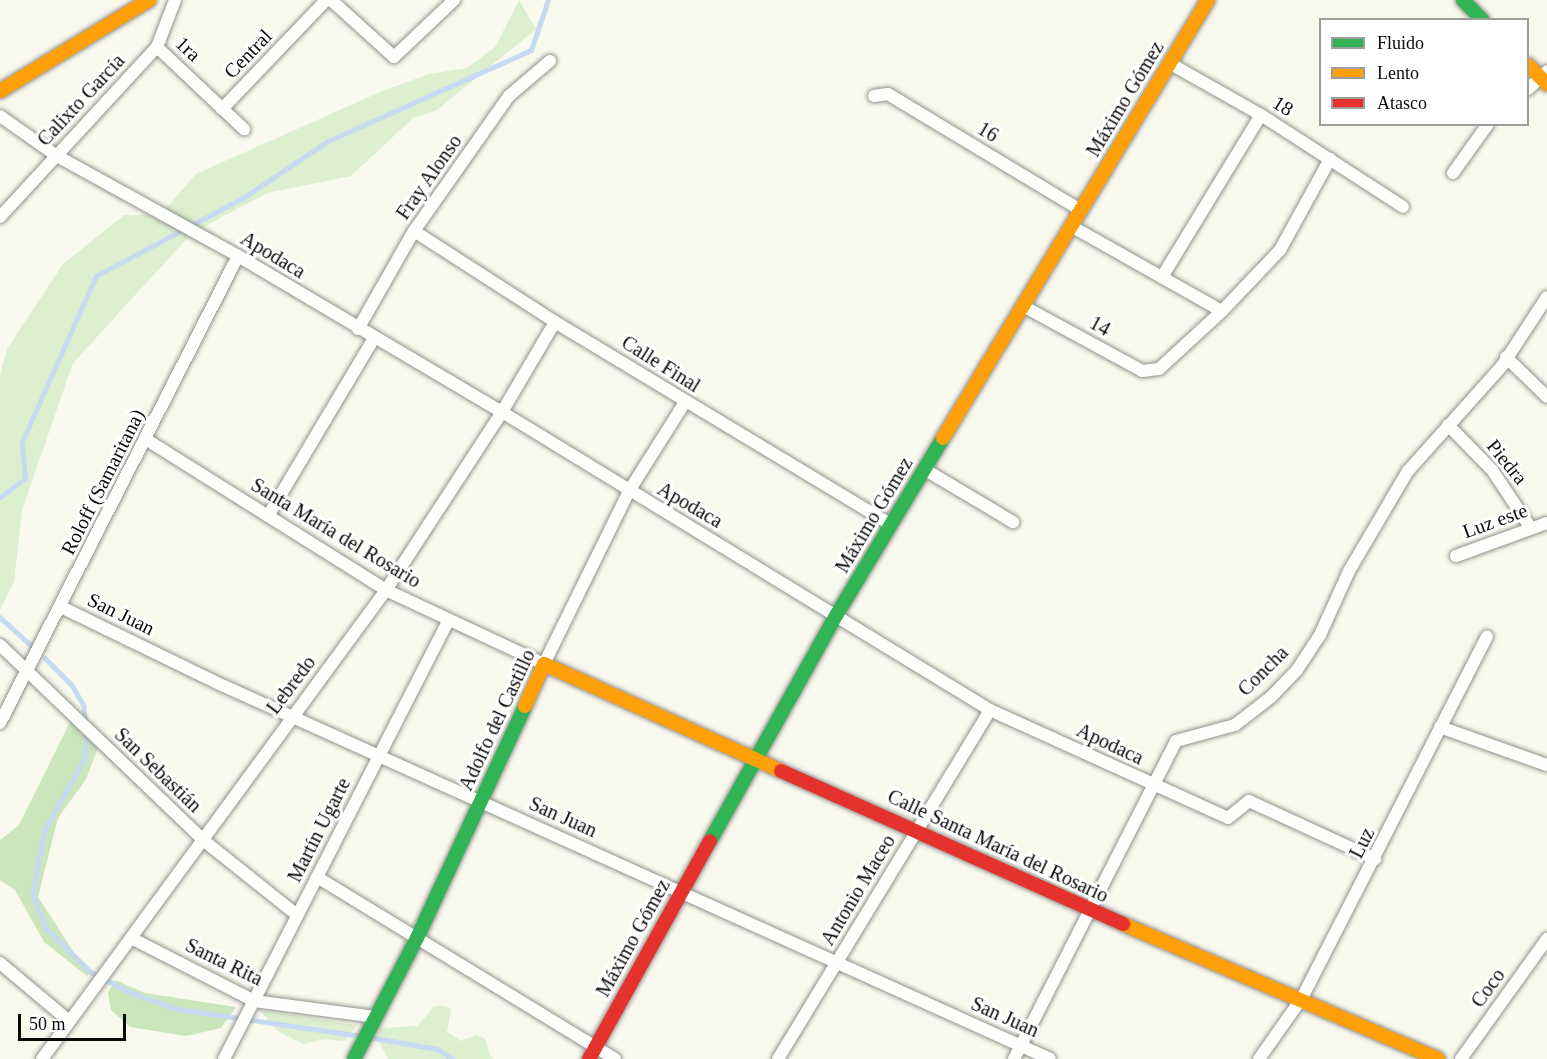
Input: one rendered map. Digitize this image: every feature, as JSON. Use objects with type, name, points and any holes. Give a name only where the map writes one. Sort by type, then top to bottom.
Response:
[{"type":"street","points":[[0,91],[149,0]]},
{"type":"street","name":"Calixto García","points":[[0,217],[157,47],[175,0]]},
{"type":"street","points":[[329,0],[394,57],[454,0]]},
{"type":"street","name":"Central","points":[[222,109],[329,0]]},
{"type":"street","name":"Máximo Gómez","points":[[592,1053],[837,614],[1208,0]]},
{"type":"street","points":[[1463,0],[1480,18]]},
{"type":"street","name":"1ra","points":[[157,47],[244,129]]},
{"type":"street","name":"Fray Alonso","points":[[358,329],[414,231],[509,96],[550,61]]},
{"type":"street","name":"18","points":[[1169,63],[1261,114],[1403,207]]},
{"type":"street","points":[[1529,66],[1545,78],[1529,88]]},
{"type":"street","name":"16","points":[[874,96],[888,94],[1080,210]]},
{"type":"street","points":[[1162,277],[1261,114]]},
{"type":"street","name":"Apodaca","points":[[0,116],[57,156],[238,256],[358,329],[502,412],[629,491],[837,614],[990,710],[1228,818],[1249,801],[1376,860]]},
{"type":"street","points":[[1453,173],[1487,126]]},
{"type":"street","points":[[1071,226],[1222,311],[1280,250],[1330,159]]},
{"type":"street","name":"Calle Final","points":[[414,231],[555,322],[890,524]]},
{"type":"street","name":"Roloff (Samaritana)","points":[[0,723],[147,440],[238,256]]},
{"type":"street","name":"Concha","points":[[1014,1059],[1177,740],[1235,725],[1297,670],[1320,635],[1349,571],[1408,471],[1506,357],[1547,297]]},
{"type":"street","name":"14","points":[[1023,306],[1142,371],[1160,369],[1222,311]]},
{"type":"street","name":"Lebredo","points":[[42,1059],[386,590],[502,412],[555,322]]},
{"type":"street","points":[[268,516],[374,338]]},
{"type":"street","points":[[1506,357],[1547,397]]},
{"type":"street","name":"Adolfo del Castillo","points":[[354,1059],[417,938],[544,664],[629,491],[686,402]]},
{"type":"street","name":"Piedra","points":[[1448,425],[1492,470],[1530,527]]},
{"type":"street","name":"Santa María del Rosario","points":[[147,440],[386,590],[544,664]]},
{"type":"street","points":[[924,470],[1013,522]]},
{"type":"street","name":"Luz este","points":[[1456,556],[1530,527],[1547,523]]},
{"type":"street","name":"San Juan","points":[[61,607],[292,716],[1050,1059]]},
{"type":"street","name":"Martín Ugarte","points":[[224,1059],[449,620]]},
{"type":"street","name":"Luz","points":[[1259,1059],[1302,998],[1376,860],[1440,727],[1487,637]]},
{"type":"street","name":"San Sebastián","points":[[0,645],[202,840],[297,915]]},
{"type":"street","name":"Calle Santa María del Rosario","points":[[544,664],[917,829],[1090,910],[1302,998],[1438,1059]]},
{"type":"street","name":"Antonio Maceo","points":[[778,1059],[990,710]]},
{"type":"street","points":[[1440,727],[1547,765]]},
{"type":"street","points":[[317,877],[417,938],[592,1053],[615,1059]]},
{"type":"street","name":"Santa Rita","points":[[131,938],[252,1006],[373,1021]]},
{"type":"street","name":"Coco","points":[[1461,1059],[1547,939]]},
{"type":"street","points":[[0,963],[69,1021]]},
{"type":"green space","points":[[519,0],[536,29],[437,110],[413,118],[351,176],[267,193],[192,233],[73,363],[22,510],[14,582],[0,610],[0,375],[7,349],[63,264],[124,215],[160,215],[196,174],[380,92],[429,74],[467,68],[495,47]]},
{"type":"green space","points":[[70,722],[98,748],[86,779],[58,818],[38,897],[80,962],[91,972],[87,976],[44,942],[15,890],[0,880],[0,840],[19,825]]},
{"type":"green space","points":[[115,980],[145,993],[236,1007],[221,1028],[186,1036],[130,1027],[111,1010],[108,993]]},
{"type":"green space","points":[[440,1005],[451,1009],[447,1032],[461,1041],[476,1035],[486,1039],[489,1054],[494,1059],[388,1059],[377,1038],[381,1028],[418,1026],[433,1007]]},
{"type":"green space","points":[[259,1010],[357,1025],[345,1041],[323,1039],[304,1044],[279,1032]]},
{"type":"waterway","points":[[0,497],[25,479],[22,442],[96,276],[243,198],[328,141],[531,50],[548,0]]},
{"type":"waterway","points":[[0,617],[33,647]]},
{"type":"waterway","points":[[45,658],[72,685],[84,706],[85,720]]},
{"type":"waterway","points":[[86,737],[85,758],[45,830],[33,893],[46,928],[91,972],[127,991],[177,1009],[361,1036]]},
{"type":"waterway","points":[[369,1037],[437,1049],[453,1059]]},
{"type":"traffic: fast","points":[[1463,0],[1480,18]]},
{"type":"traffic: fast","points":[[710,841],[837,614],[943,438]]},
{"type":"traffic: fast","points":[[354,1059],[417,938],[525,706]]},
{"type":"traffic: slow","points":[[0,91],[149,0]]},
{"type":"traffic: slow","points":[[943,438],[1208,0]]},
{"type":"traffic: slow","points":[[1529,66],[1547,84]]},
{"type":"traffic: slow","points":[[525,706],[544,664],[781,771]]},
{"type":"traffic: slow","points":[[1123,924],[1438,1059]]},
{"type":"traffic: jam","points":[[781,771],[1123,924]]},
{"type":"traffic: jam","points":[[589,1059],[710,841]]}]
